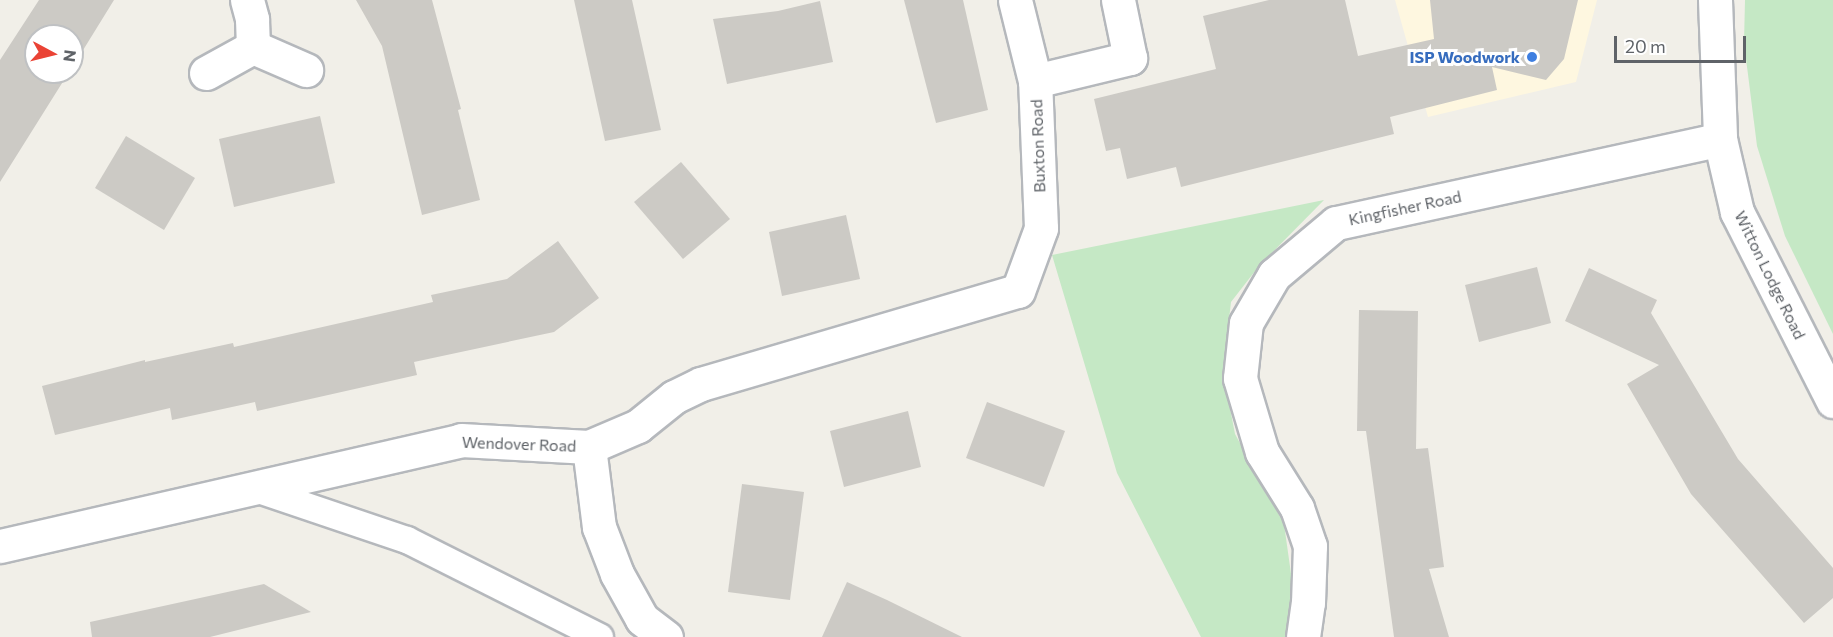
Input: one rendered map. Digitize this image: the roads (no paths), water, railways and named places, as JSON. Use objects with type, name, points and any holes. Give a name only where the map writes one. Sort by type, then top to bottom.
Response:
[{"type":"street","points":[[247,0],[252,19],[253,47]]},
{"type":"street","name":"Buxton Road","points":[[1015,0],[1035,81],[1041,228],[1018,291]]},
{"type":"street","points":[[1035,81],[1130,58],[1118,0]]},
{"type":"street","name":"Witton Lodge Road","points":[[1715,0],[1720,139],[1737,212],[1833,401]]},
{"type":"street","points":[[253,47],[306,70]]},
{"type":"street","points":[[206,73],[253,47]]},
{"type":"street","name":"Kingfisher Road","points":[[1303,637],[1308,603],[1310,546],[1297,508],[1262,452],[1240,378],[1246,323],[1274,275],[1336,223],[1720,139]]},
{"type":"street","name":"Wendover Road","points":[[0,546],[461,440],[589,447],[638,426],[674,397],[701,384],[1018,291]]},
{"type":"street","points":[[589,447],[598,527],[602,537],[617,574],[642,619],[666,637]]},
{"type":"lane","points":[[253,488],[407,540],[600,637]]},
{"type":"place","name":"ISP Woodwork","points":[[1532,57]]}]
